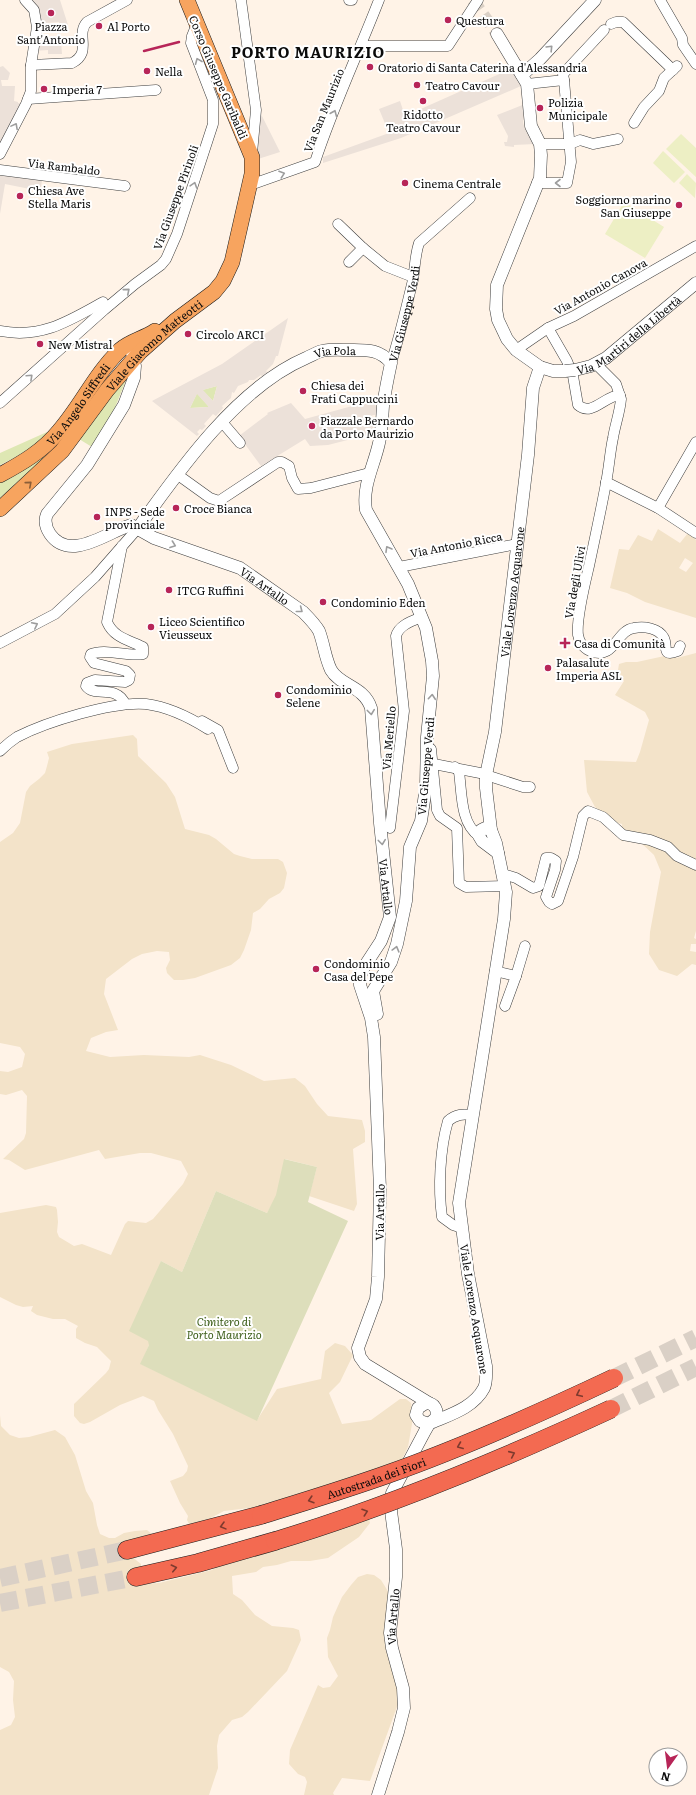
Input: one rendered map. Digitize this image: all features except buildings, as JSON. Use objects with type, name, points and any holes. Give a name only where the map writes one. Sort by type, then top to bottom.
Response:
[{"type":"highway","name":"Autostrada dei Fiori","points":[[127,1550],[183,1537],[260,1515],[368,1481],[432,1458],[614,1378]]},
{"type":"highway","points":[[136,1577],[198,1563],[334,1522],[413,1494],[503,1458],[611,1409]]},
{"type":"main road","name":"Corso Giuseppe Garibaldi","points":[[187,0],[196,26],[251,154]]},
{"type":"main road","name":"Viale Giacomo Matteotti","points":[[131,351],[214,292],[226,277],[232,262],[250,185],[253,170],[251,154]]},
{"type":"main road","name":"Via Angelo Siffredi","points":[[0,475],[31,457],[46,445],[69,418],[103,369],[120,351],[131,351],[146,338],[175,320]]},
{"type":"main road","points":[[0,509],[62,452],[94,408],[107,383],[129,358],[131,351]]},
{"type":"street","points":[[0,153],[31,91],[30,65],[36,42],[37,27],[34,10],[25,0]]},
{"type":"street","points":[[30,65],[72,63],[76,61],[84,50],[84,25],[127,0]]},
{"type":"street","points":[[241,0],[256,110],[251,154]]},
{"type":"street","name":"Via San Maurizio","points":[[250,185],[315,162],[379,0]]},
{"type":"street","points":[[362,46],[448,46],[478,0]]},
{"type":"street","points":[[524,80],[540,59],[595,0]]},
{"type":"street","points":[[660,0],[682,38],[683,45],[696,64]]},
{"type":"street","points":[[537,183],[567,183],[570,162],[570,144],[564,80],[562,74],[608,27],[616,22],[623,22],[675,68],[664,78],[659,91],[644,107],[634,123]]},
{"type":"street","name":"Via Giuseppe Pirinoli","points":[[0,403],[98,315],[135,284],[161,265],[166,259],[177,234],[213,124],[213,100],[191,43],[196,26]]},
{"type":"street","points":[[497,34],[524,80],[530,108],[531,126],[540,144],[570,144],[580,140],[593,144],[618,139]]},
{"type":"street","points":[[524,80],[564,80]]},
{"type":"street","points":[[28,99],[156,90]]},
{"type":"street","name":"Via Martiri della Libertà","points":[[540,144],[541,173],[501,273],[495,296],[498,320],[506,339],[516,350],[540,367],[553,370],[570,370],[596,364],[616,350],[696,283]]},
{"type":"street","name":"Via Rambaldo","points":[[0,170],[125,186]]},
{"type":"street","name":"Via Giuseppe Verdi","points":[[376,1064],[381,1044],[380,1023],[373,991],[391,962],[397,944],[406,900],[410,847],[421,821],[426,787],[428,726],[433,676],[426,628],[422,617],[408,584],[366,510],[364,496],[379,446],[391,363],[400,336],[419,243],[470,198]]},
{"type":"street","points":[[338,224],[363,248],[385,266],[413,277]]},
{"type":"street","name":"Via Antonio Canova","points":[[516,350],[548,328],[574,316],[696,246]]},
{"type":"street","points":[[349,262],[363,248]]},
{"type":"street","points":[[0,331],[23,334],[49,329],[73,319],[103,302]]},
{"type":"street","points":[[548,328],[567,361],[573,376],[578,404],[587,409],[591,409],[610,396],[620,395],[616,384],[596,364]]},
{"type":"street","name":"Via Pola","points":[[138,528],[204,442],[222,422],[245,398],[278,373],[292,364],[322,351],[372,350],[386,357],[391,363]]},
{"type":"street","points":[[0,643],[55,614],[95,577],[138,528],[131,525],[120,528],[89,544],[68,545],[52,537],[45,523],[46,514],[87,465],[124,405],[134,378],[131,351]]},
{"type":"street","name":"Viale Lorenzo Acquarone","points":[[425,1419],[459,1412],[475,1400],[484,1388],[486,1366],[468,1274],[459,1203],[460,1188],[504,919],[504,880],[498,853],[486,834],[489,816],[483,774],[495,732],[528,455],[533,388],[540,367]]},
{"type":"street","name":"Via degli Ulivi","points":[[620,395],[620,407],[582,600],[578,633],[579,639],[583,646],[590,651],[603,653],[608,651],[623,634],[632,628],[648,627],[660,633],[664,639],[664,648],[668,653],[672,654],[678,652],[680,646]]},
{"type":"street","points":[[222,422],[240,443]]},
{"type":"street","points":[[658,508],[696,442]]},
{"type":"street","points":[[178,475],[210,498],[219,501],[278,462],[282,462],[289,466],[292,478],[298,489],[311,488],[370,473]]},
{"type":"street","points":[[606,482],[658,508],[696,533]]},
{"type":"street","name":"Via Artallo","points":[[138,528],[154,538],[240,568],[303,612],[318,631],[332,671],[362,693],[370,703],[390,916],[381,941],[364,967],[360,976],[360,985],[373,1027],[376,1064],[380,1190],[378,1278],[376,1299],[360,1338],[358,1348],[360,1357],[365,1364],[431,1404],[437,1414],[425,1419]]},
{"type":"street","name":"Via Antonio Ricca","points":[[399,567],[517,544]]},
{"type":"street","points":[[122,546],[107,622],[110,629],[121,638],[143,647],[144,651],[143,654],[136,655],[98,652],[91,654],[90,657],[94,663],[126,671],[130,676],[129,680],[125,682],[95,680],[87,683],[86,686],[88,690],[116,694],[123,698],[125,704]]},
{"type":"street","name":"Via Meriello","points":[[390,828],[404,711],[396,636],[399,630],[406,624],[422,617]]},
{"type":"street","points":[[0,751],[15,738],[42,726],[125,704],[146,704],[167,708],[190,718],[208,729]]},
{"type":"street","points":[[190,718],[205,721],[218,730],[233,768]]},
{"type":"street","points":[[428,726],[431,732],[432,761],[434,764],[437,810],[440,816],[457,828],[459,883],[461,886],[466,887],[516,878],[533,888],[539,886],[546,858],[551,858],[556,861],[555,870],[546,897],[552,904],[558,901],[573,857],[583,816],[588,811],[603,818],[623,835],[650,840],[668,847],[677,856],[696,865]]},
{"type":"street","points":[[434,764],[456,767],[523,787],[530,787]]},
{"type":"street","points":[[456,767],[468,822],[486,834]]},
{"type":"street","points":[[505,1006],[525,946]]},
{"type":"street","points":[[495,971],[516,976]]},
{"type":"street","name":"Viale Lorenzo Acquarone","points":[[462,1228],[453,1226],[442,1216],[440,1205],[442,1167],[448,1121],[453,1116],[463,1114],[472,1115]]},
{"type":"street","name":"Via Artallo","points":[[402,1387],[425,1419]]},
{"type":"street","points":[[431,1404],[449,1408],[466,1406]]},
{"type":"street","name":"Via Artallo","points":[[378,1795],[404,1708],[403,1688],[392,1648],[390,1634],[396,1577],[396,1549],[391,1511],[392,1492],[420,1441],[425,1419],[420,1406],[431,1404]]},
{"type":"shaded area","name":"Piazza Sant'Antonio","points":[[30,0],[60,0],[68,25],[60,26],[59,22],[46,23],[46,26],[41,27]]},
{"type":"shaded area","name":"Piazza Sant'Antonio","points":[[54,40],[55,43],[61,42],[62,54],[48,54],[48,50],[33,51],[37,43],[51,43],[51,41]]},
{"type":"shaded area","points":[[3,66],[10,73],[8,80],[1,80],[2,86],[15,86],[14,101],[24,103],[0,147],[0,67]]},
{"type":"shaded area","points":[[513,68],[521,86],[401,138],[323,163],[323,157],[389,133],[379,109],[400,101],[405,116]]},
{"type":"shaded area","points":[[525,104],[523,123],[525,129],[535,144],[514,145],[514,147],[505,146],[504,142],[507,142],[508,136],[497,115]]},
{"type":"shaded area","points":[[261,114],[280,152],[258,159],[258,132]]},
{"type":"shaded area","points":[[0,176],[43,176],[40,191],[5,184],[0,214]]},
{"type":"shaded area","points":[[288,318],[278,356],[276,356],[273,364],[266,371],[268,373],[262,377],[261,375],[254,380],[249,380],[248,382],[238,386],[234,393],[232,392],[231,398],[222,406],[223,408],[216,416],[213,414],[204,424],[206,426],[197,432],[199,434],[197,436],[152,401],[222,364]],"holes":[[[217,386],[213,401],[203,390]],[[197,394],[208,406],[208,407],[190,408]]]},
{"type":"shaded area","name":"Piazzale Bernardo da Porto Maurizio","points":[[374,400],[378,414],[370,416],[375,433],[328,445],[310,446],[305,439],[261,466],[239,436],[268,414],[267,413],[291,403],[305,419]]},
{"type":"shaded area","points":[[658,529],[680,543],[688,533],[696,540],[696,618],[645,602],[627,593],[610,588],[619,549],[629,550],[638,535],[652,541]],"holes":[[[685,558],[693,563],[686,572],[679,568]]]},
{"type":"shaded area","points":[[696,653],[696,931],[694,938],[696,939],[696,944],[691,944],[690,951],[696,952],[696,965],[692,964],[677,976],[659,970],[649,954],[650,932],[661,872],[654,855],[638,840],[621,841],[622,824],[615,822],[595,807],[587,792],[584,760],[636,762],[640,752],[649,720],[645,712],[615,695],[624,681],[618,670],[619,664],[626,662],[637,662],[669,655],[677,658]]},
{"type":"shaded area","points":[[133,735],[137,739],[138,756],[166,783],[175,797],[185,829],[209,835],[234,854],[240,856],[252,859],[278,859],[283,862],[287,873],[284,888],[280,893],[269,899],[260,909],[253,913],[251,930],[244,950],[240,958],[231,965],[195,978],[174,980],[167,973],[166,968],[170,960],[169,952],[157,951],[142,954],[132,959],[106,979],[104,994],[118,1030],[106,1032],[91,1038],[86,1051],[110,1057],[144,1055],[189,1057],[200,1055],[231,1065],[264,1081],[295,1078],[305,1086],[317,1104],[328,1116],[362,1120],[365,1131],[365,1142],[353,1149],[357,1204],[354,1211],[309,1196],[317,1167],[285,1159],[277,1196],[267,1213],[216,1191],[182,1272],[161,1261],[149,1345],[141,1364],[257,1420],[277,1389],[321,1379],[325,1351],[335,1343],[345,1346],[353,1355],[340,1382],[329,1393],[342,1424],[371,1420],[400,1399],[406,1399],[411,1403],[413,1418],[408,1447],[401,1461],[258,1507],[224,1511],[205,1521],[190,1526],[187,1520],[188,1516],[170,1481],[183,1476],[187,1471],[188,1466],[173,1434],[154,1401],[143,1396],[120,1405],[90,1422],[84,1424],[80,1423],[74,1416],[74,1404],[106,1373],[109,1369],[111,1361],[97,1347],[76,1338],[76,1329],[78,1326],[65,1319],[53,1319],[37,1315],[31,1311],[33,1306],[23,1307],[0,1297],[0,1213],[46,1205],[56,1207],[58,1222],[57,1232],[59,1237],[74,1246],[82,1244],[111,1255],[125,1224],[128,1221],[146,1223],[153,1219],[183,1184],[188,1174],[181,1161],[151,1153],[140,1153],[105,1159],[99,1150],[25,1170],[9,1160],[3,1159],[24,1139],[26,1133],[27,1096],[22,1090],[6,1095],[0,1094],[0,1071],[8,1072],[22,1067],[25,1054],[20,1047],[0,1043],[0,842],[13,833],[20,823],[26,792],[30,786],[45,773],[49,758],[47,752],[72,744]]},
{"type":"shaded area","points":[[0,1415],[1,1426],[10,1435],[19,1438],[29,1437],[55,1430],[65,1437],[75,1455],[86,1491],[93,1503],[100,1534],[109,1538],[115,1538],[124,1533],[147,1530],[152,1534],[153,1539],[131,1556],[141,1564],[142,1584],[159,1583],[212,1570],[228,1560],[297,1544],[368,1515],[370,1523],[359,1537],[328,1558],[310,1561],[291,1561],[263,1567],[256,1572],[232,1576],[233,1594],[242,1600],[255,1615],[272,1626],[299,1630],[301,1640],[287,1671],[248,1712],[242,1717],[232,1720],[219,1735],[217,1746],[218,1768],[209,1795],[0,1795],[0,1730],[11,1725],[15,1717],[13,1700],[14,1681],[9,1672],[0,1667]]},
{"type":"shaded area","points":[[367,1574],[374,1575],[381,1580],[389,1593],[398,1685],[398,1704],[370,1781],[342,1778],[333,1793],[334,1795],[304,1795],[307,1782],[305,1777],[298,1774],[289,1764],[290,1750],[318,1685],[323,1688],[330,1687],[338,1676],[328,1657],[327,1638],[333,1617],[342,1597],[358,1577]]},
{"type":"green space","points":[[681,134],[696,148],[696,177],[666,149]]},
{"type":"green space","points":[[663,151],[685,172],[674,183],[653,163]]},
{"type":"green space","points":[[687,174],[696,183],[695,198],[679,183]]},
{"type":"green space","points":[[624,202],[664,227],[645,258],[605,234]]},
{"type":"green space","points":[[128,375],[114,410],[92,447],[79,439]]},
{"type":"green space","points":[[217,386],[213,401],[202,390]]},
{"type":"green space","points":[[197,393],[209,407],[190,408]]},
{"type":"green space","points":[[47,432],[47,436],[36,444],[0,465],[0,453]]},
{"type":"green space","points":[[43,452],[47,455],[0,498],[0,479]]},
{"type":"green space","name":"Cimitero di Porto Maurizio","points":[[284,1159],[317,1167],[308,1202],[348,1221],[257,1421],[140,1364],[149,1345],[148,1341],[129,1331],[161,1261],[182,1272],[216,1191],[267,1213],[276,1195]]},
{"type":"tunnel","points":[[473,0],[497,34]]},
{"type":"tunnel","points":[[614,1378],[696,1338]]},
{"type":"tunnel","points":[[611,1409],[696,1367]]},
{"type":"tunnel","points":[[0,1578],[127,1550]]},
{"type":"tunnel","points":[[0,1603],[136,1577]]},
{"type":"railway","points":[[144,51],[179,42]]},
{"type":"place","name":"Piazza Sant'Antonio","points":[[51,13]]},
{"type":"place","name":"Questura","points":[[448,20]]},
{"type":"place","name":"Al Porto","points":[[99,26]]},
{"type":"place","name":"Oratorio di Santa Caterina d'Alessandria","points":[[370,67]]},
{"type":"place","name":"Nella","points":[[147,71]]},
{"type":"place","name":"Teatro Cavour","points":[[417,85]]},
{"type":"place","name":"Imperia 7","points":[[44,89]]},
{"type":"place","name":"Ridotto Teatro Cavour","points":[[423,101]]},
{"type":"place","name":"Polizia Municipale","points":[[540,108]]},
{"type":"place","name":"Cinema Centrale","points":[[405,183]]},
{"type":"place","name":"Chiesa Ave Stella Maris","points":[[20,196]]},
{"type":"place","name":"Soggiorno marino San Giuseppe","points":[[679,205]]},
{"type":"place","name":"Circolo ARCI","points":[[188,334]]},
{"type":"place","name":"New Mistral","points":[[40,344]]},
{"type":"place","name":"Chiesa dei Frati Cappuccini","points":[[303,391]]},
{"type":"place","name":"Piazzale Bernardo da Porto Maurizio","points":[[312,426]]},
{"type":"place","name":"Croce Bianca","points":[[176,508]]},
{"type":"place","name":"INPS - Sede provinciale","points":[[97,517]]},
{"type":"place","name":"ITCG Ruffini","points":[[169,590]]},
{"type":"place","name":"Condominio Eden","points":[[323,602]]},
{"type":"place","name":"Liceo Scientifico Vieusseux","points":[[151,627]]},
{"type":"place","name":"Casa di Comunità","points":[[565,643]]},
{"type":"place","name":"Palasalute Imperia ASL","points":[[548,668]]},
{"type":"place","name":"Condominio Selene","points":[[278,695]]},
{"type":"place","name":"Condominio Casa del Pepe","points":[[316,969]]},
{"type":"district","name":"PORTO MAURIZIO","points":[[308,51]]}]
